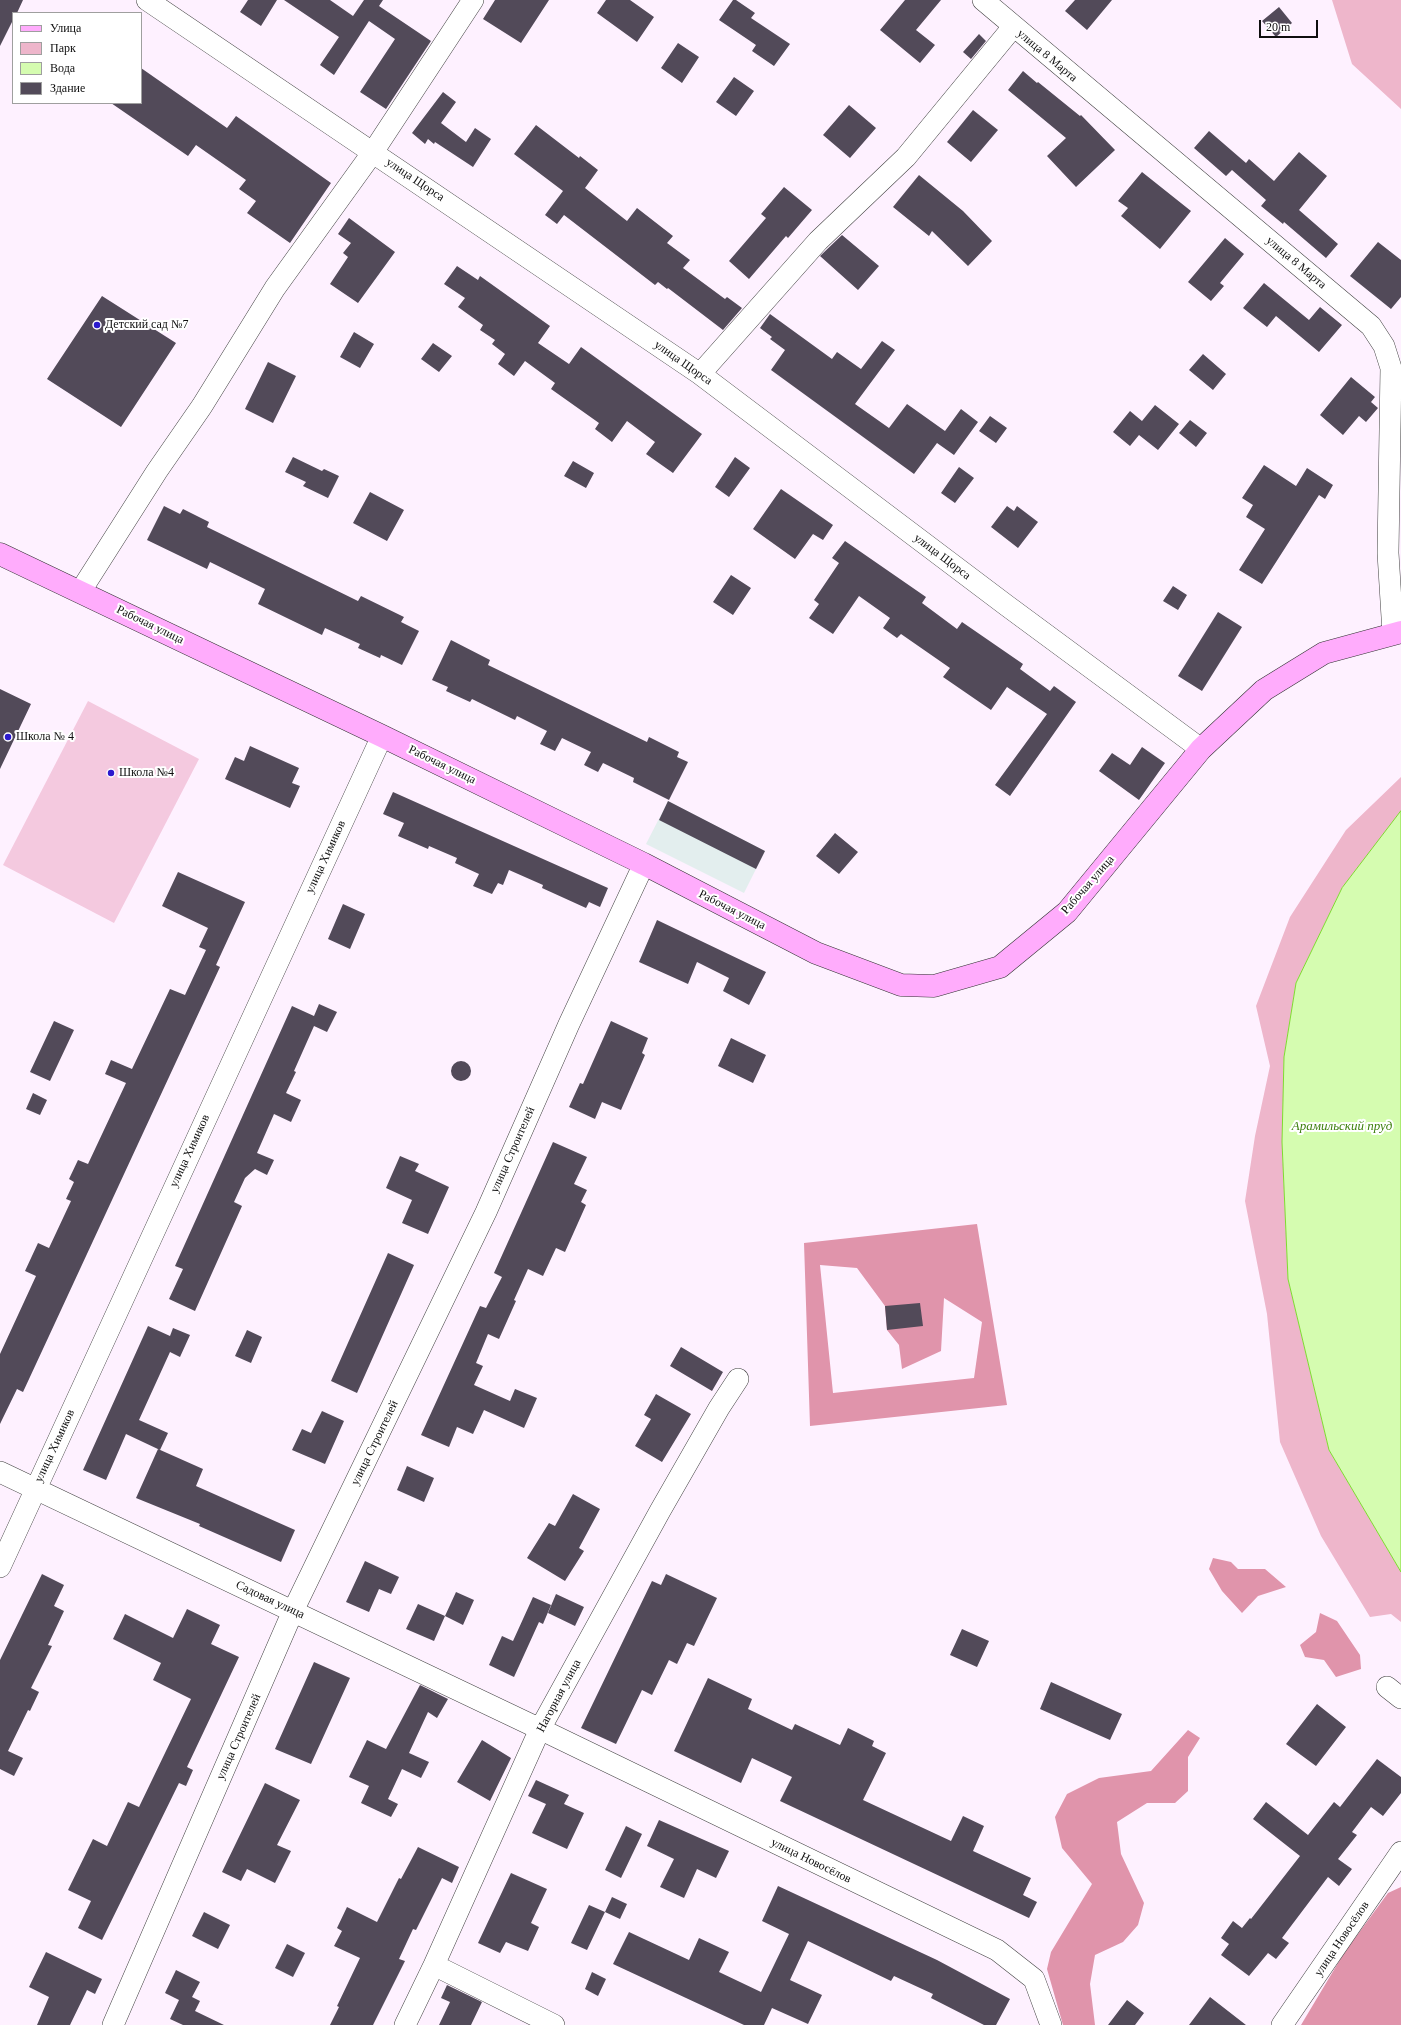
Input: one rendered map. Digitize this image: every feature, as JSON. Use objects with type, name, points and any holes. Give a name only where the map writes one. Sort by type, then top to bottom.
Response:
[{"type":"main road","name":"Рабочая улица","points":[[0,554],[382,736],[644,864],[816,953],[901,985],[934,986],[1000,967],[1068,912],[1201,749],[1264,690],[1324,653],[1397,632]]},
{"type":"street","name":"улица Щорса","points":[[147,0],[700,374],[1006,605],[1201,749]]},
{"type":"street","points":[[80,592],[157,471],[202,406],[275,288],[373,152],[473,0]]},
{"type":"street","name":"улица 8 Марта","points":[[982,0],[1371,326],[1384,346],[1392,368],[1388,553],[1397,632]]},
{"type":"street","points":[[700,374],[818,241],[906,157],[1013,27]]},
{"type":"street","name":"улица Химиков","points":[[0,1567],[382,736]]},
{"type":"street","name":"улица Строителей","points":[[113,2025],[293,1611],[486,1212],[570,1024],[644,864]]},
{"type":"street","name":"Нагорная улица","points":[[405,2025],[434,1965],[540,1729],[660,1510],[719,1408],[738,1379]]},
{"type":"street","name":"Садовая улица","points":[[0,1472],[540,1729]]},
{"type":"street","name":"улица Новосёлов","points":[[540,1729],[997,1950],[1034,1979],[1051,2025]]},
{"type":"street","name":"улица Новосёлов","points":[[1282,2025],[1401,1852]]},
{"type":"street","points":[[434,1965],[554,2025]]},
{"type":"shaded area","points":[[88,701],[199,759],[114,923],[3,865]]},
{"type":"shaded area","points":[[668,801],[765,851],[744,893],[646,844]]},
{"type":"shaded area","points":[[977,1224],[1007,1405],[810,1426],[804,1243]],"holes":[[[820,1265],[857,1268],[885,1306],[887,1330],[899,1345],[902,1369],[941,1351],[944,1298],[982,1322],[974,1378],[833,1393]]]},
{"type":"shaded area","points":[[1213,1558],[1231,1562],[1238,1569],[1265,1569],[1286,1587],[1258,1596],[1242,1613],[1222,1591],[1209,1569]]},
{"type":"shaded area","points":[[1320,1613],[1337,1621],[1360,1655],[1361,1669],[1336,1677],[1324,1660],[1305,1657],[1300,1645],[1316,1632]]},
{"type":"shaded area","points":[[1188,1730],[1200,1738],[1188,1757],[1188,1791],[1175,1803],[1147,1803],[1117,1822],[1121,1854],[1144,1903],[1138,1925],[1123,1942],[1095,1955],[1090,1984],[1095,2025],[1063,2025],[1047,1969],[1051,1952],[1092,1884],[1062,1848],[1055,1817],[1067,1794],[1099,1778],[1151,1771]]},
{"type":"shaded area","points":[[1401,1887],[1401,2025],[1301,2025],[1344,1953],[1388,1893]]},
{"type":"green space","points":[[1332,0],[1401,0],[1401,109],[1352,64]]},
{"type":"green space","points":[[1401,777],[1401,811],[1342,888],[1296,983],[1284,1057],[1282,1142],[1288,1279],[1329,1450],[1401,1572],[1401,1622],[1391,1614],[1370,1617],[1321,1536],[1280,1442],[1267,1314],[1245,1201],[1255,1136],[1270,1066],[1256,1006],[1290,917],[1346,830]]},
{"type":"water","name":"Арамильский пруд","points":[[1401,811],[1401,1572],[1329,1450],[1288,1279],[1282,1142],[1284,1057],[1296,983],[1342,888]]},
{"type":"building","points":[[0,0],[23,0],[17,12],[12,12],[12,22],[0,46]]},
{"type":"building","points":[[248,0],[277,0],[261,26],[240,12]]},
{"type":"building","points":[[284,0],[330,0],[353,16],[364,0],[383,0],[379,6],[431,41],[386,109],[360,92],[395,39],[369,21],[334,75],[320,65],[339,37]]},
{"type":"building","points":[[495,0],[549,0],[521,43],[483,19]]},
{"type":"building","points":[[606,0],[630,0],[654,17],[637,42],[597,13]]},
{"type":"building","points":[[733,0],[736,0],[755,13],[751,18],[790,44],[774,66],[752,51],[756,45],[719,20]]},
{"type":"building","points":[[905,0],[941,0],[916,30],[935,45],[920,63],[880,30]]},
{"type":"building","points":[[1075,0],[1112,0],[1087,30],[1065,11]]},
{"type":"building","points":[[1279,7],[1292,23],[1276,37],[1262,21]]},
{"type":"building","points":[[979,34],[986,41],[971,59],[963,52]]},
{"type":"building","points":[[678,43],[699,57],[682,83],[661,68]]},
{"type":"building","points":[[142,69],[227,128],[236,116],[331,183],[290,243],[247,213],[256,201],[239,189],[246,180],[196,145],[188,156],[112,104],[142,104]]},
{"type":"building","points":[[1023,71],[1080,116],[1081,115],[1115,150],[1076,187],[1047,156],[1066,138],[1008,90]]},
{"type":"building","points":[[734,77],[754,91],[736,116],[716,102]]},
{"type":"building","points":[[443,92],[456,102],[441,123],[466,142],[475,128],[491,139],[473,167],[435,142],[434,144],[428,139],[425,144],[412,133]]},
{"type":"building","points":[[849,105],[876,128],[850,158],[823,135]]},
{"type":"building","points":[[973,110],[998,130],[971,162],[947,142]]},
{"type":"building","points":[[536,125],[579,158],[580,156],[598,170],[585,188],[627,221],[637,208],[673,236],[667,243],[690,260],[683,268],[725,299],[727,297],[742,308],[723,330],[668,288],[667,289],[658,282],[655,285],[564,215],[557,224],[545,215],[563,191],[514,154]]},
{"type":"building","points":[[1209,131],[1246,163],[1249,159],[1274,181],[1299,152],[1327,176],[1299,210],[1338,244],[1326,258],[1284,222],[1283,224],[1261,206],[1266,200],[1232,170],[1226,176],[1194,148]]},
{"type":"building","points":[[1142,172],[1191,211],[1160,249],[1121,216],[1128,208],[1118,201]]},
{"type":"building","points":[[919,175],[963,211],[992,241],[968,266],[932,231],[929,236],[893,207]]},
{"type":"building","points":[[784,187],[812,210],[788,238],[786,236],[749,279],[729,261],[766,218],[761,214]]},
{"type":"building","points":[[349,218],[395,252],[358,303],[330,284],[348,257],[343,253],[351,243],[338,234]]},
{"type":"building","points":[[842,235],[879,266],[858,290],[820,256]]},
{"type":"building","points":[[1225,238],[1244,254],[1220,283],[1224,286],[1211,301],[1188,282]]},
{"type":"building","points":[[1378,242],[1401,260],[1401,297],[1391,309],[1350,276]]},
{"type":"building","points":[[457,266],[478,280],[480,276],[550,326],[538,343],[569,364],[581,347],[702,434],[673,473],[646,454],[655,442],[627,421],[612,442],[595,429],[599,423],[551,389],[555,383],[525,361],[514,376],[498,364],[505,354],[492,344],[495,340],[480,330],[483,325],[458,307],[465,298],[444,284]]},
{"type":"building","points":[[1264,283],[1309,320],[1320,307],[1342,325],[1319,352],[1276,316],[1267,327],[1243,308]]},
{"type":"building","points":[[102,296],[176,343],[121,427],[47,379]]},
{"type":"building","points":[[770,314],[832,359],[837,352],[861,369],[882,341],[895,350],[855,404],[889,428],[907,404],[945,431],[961,409],[978,422],[954,455],[937,443],[914,474],[771,370],[785,350],[770,339],[772,337],[760,328]]},
{"type":"building","points":[[354,332],[374,344],[360,368],[340,357]]},
{"type":"building","points":[[433,343],[452,356],[439,372],[421,359]]},
{"type":"building","points":[[1203,354],[1226,374],[1213,390],[1189,370]]},
{"type":"building","points":[[268,362],[296,376],[273,423],[245,409]]},
{"type":"building","points":[[1351,377],[1375,397],[1371,402],[1378,408],[1366,422],[1359,416],[1343,435],[1320,415]]},
{"type":"building","points":[[1155,405],[1179,424],[1158,450],[1139,435],[1130,446],[1113,432],[1130,411],[1142,421]]},
{"type":"building","points":[[990,416],[1007,428],[996,443],[979,431]]},
{"type":"building","points":[[1190,420],[1207,433],[1196,447],[1179,433]]},
{"type":"building","points":[[293,457],[322,471],[324,469],[339,476],[328,498],[303,486],[306,482],[285,472]]},
{"type":"building","points":[[735,457],[750,468],[729,497],[715,487]]},
{"type":"building","points":[[573,461],[594,473],[586,488],[564,476]]},
{"type":"building","points":[[1264,465],[1296,486],[1307,468],[1333,485],[1325,499],[1319,495],[1262,584],[1239,570],[1265,529],[1246,517],[1253,505],[1242,498]]},
{"type":"building","points":[[959,467],[974,478],[955,503],[941,493]]},
{"type":"building","points":[[781,489],[833,525],[823,540],[813,534],[795,559],[753,529]]},
{"type":"building","points":[[370,492],[404,510],[387,541],[353,523]]},
{"type":"building","points":[[164,506],[180,514],[183,509],[209,522],[207,527],[358,601],[361,596],[404,617],[401,622],[419,631],[402,665],[381,655],[380,658],[358,648],[360,644],[325,628],[322,635],[258,604],[265,589],[210,562],[207,569],[147,540]]},
{"type":"building","points":[[1007,506],[1014,511],[1017,506],[1038,522],[1018,548],[991,527]]},
{"type":"building","points":[[845,541],[926,597],[922,603],[957,629],[962,622],[1023,664],[1020,669],[1050,691],[1054,686],[1076,702],[1010,796],[995,785],[1047,714],[1007,687],[991,710],[943,677],[950,668],[901,634],[897,638],[883,628],[890,618],[859,596],[833,634],[809,618],[819,604],[814,600],[839,563],[832,558]]},
{"type":"building","points":[[731,575],[751,588],[733,615],[713,602]]},
{"type":"building","points":[[1173,586],[1187,595],[1178,610],[1163,601]]},
{"type":"building","points":[[1218,612],[1242,627],[1202,691],[1178,676]]},
{"type":"building","points":[[451,640],[490,660],[488,665],[647,742],[649,737],[679,752],[677,757],[688,762],[669,800],[633,782],[634,778],[603,763],[598,772],[584,765],[591,752],[562,738],[555,751],[540,744],[547,731],[517,716],[515,720],[472,699],[470,702],[446,691],[448,687],[432,680]]},
{"type":"building","name":"Школа № 4","points":[[0,689],[31,704],[0,769]]},
{"type":"building","points":[[250,746],[299,768],[292,783],[300,786],[290,808],[225,779],[235,757],[244,761]]},
{"type":"building","points":[[1142,747],[1165,763],[1139,800],[1099,771],[1112,753],[1130,765]]},
{"type":"building","points":[[393,792],[608,888],[600,907],[589,902],[586,908],[542,888],[543,885],[509,870],[503,885],[498,883],[492,894],[473,886],[479,874],[455,863],[457,858],[429,846],[428,849],[398,836],[404,823],[383,814]]},
{"type":"building","points":[[668,801],[765,851],[756,869],[659,820]]},
{"type":"building","points":[[835,833],[858,852],[839,874],[816,856]]},
{"type":"building","points":[[178,872],[245,902],[216,965],[220,967],[23,1392],[17,1389],[0,1424],[0,1354],[36,1276],[25,1271],[38,1243],[49,1248],[71,1201],[66,1199],[74,1182],[69,1179],[78,1160],[88,1164],[126,1083],[105,1074],[111,1060],[132,1069],[170,989],[185,995],[206,950],[199,947],[208,928],[162,906]]},
{"type":"building","points":[[343,904],[365,914],[350,949],[328,939]]},
{"type":"building","points":[[657,920],[766,972],[749,1005],[723,991],[729,978],[697,962],[688,984],[639,962]]},
{"type":"building","points":[[319,1004],[337,1012],[327,1032],[314,1026],[286,1093],[301,1100],[291,1122],[274,1114],[257,1153],[274,1160],[267,1175],[255,1169],[245,1178],[234,1202],[242,1206],[195,1311],[169,1299],[183,1269],[175,1266],[292,1006],[314,1016]]},
{"type":"building","points":[[54,1021],[74,1030],[50,1081],[30,1072]]},
{"type":"building","points":[[611,1021],[648,1038],[642,1053],[645,1055],[621,1110],[602,1102],[595,1119],[569,1107],[580,1083],[583,1084]]},
{"type":"building","points":[[731,1038],[766,1055],[753,1083],[718,1066]]},
{"type":"building","points":[[457,1061],[465,1061],[471,1067],[471,1075],[465,1081],[457,1081],[451,1075],[451,1067]]},
{"type":"building","points":[[33,1093],[47,1100],[40,1115],[26,1109]]},
{"type":"building","points":[[553,1142],[587,1157],[574,1184],[587,1190],[581,1202],[586,1205],[565,1252],[556,1248],[543,1276],[528,1269],[499,1339],[488,1334],[476,1363],[483,1366],[474,1385],[510,1401],[515,1389],[537,1398],[524,1428],[484,1410],[473,1434],[457,1427],[449,1447],[421,1435],[480,1306],[486,1308],[502,1277],[494,1273]]},
{"type":"building","points":[[400,1156],[419,1164],[415,1171],[449,1187],[428,1234],[402,1223],[412,1200],[386,1188]]},
{"type":"building","points":[[388,1253],[414,1265],[357,1393],[331,1381]]},
{"type":"building","points":[[920,1303],[923,1326],[887,1330],[885,1306]]},
{"type":"building","points":[[148,1326],[170,1336],[173,1328],[190,1335],[180,1357],[170,1352],[139,1420],[168,1433],[160,1450],[126,1434],[106,1480],[83,1470]]},
{"type":"building","points":[[247,1330],[262,1337],[251,1363],[235,1356]]},
{"type":"building","points":[[681,1347],[723,1372],[712,1391],[670,1366]]},
{"type":"building","points":[[656,1394],[691,1414],[662,1462],[635,1446],[651,1419],[644,1415]]},
{"type":"building","points":[[322,1411],[344,1421],[325,1464],[292,1450],[302,1429],[311,1433]]},
{"type":"building","points":[[158,1449],[203,1469],[196,1486],[295,1530],[281,1562],[199,1526],[200,1524],[136,1498]]},
{"type":"building","points":[[407,1466],[434,1478],[424,1502],[397,1490]]},
{"type":"building","points":[[573,1494],[600,1509],[579,1548],[584,1551],[565,1581],[527,1558],[549,1523],[555,1526]]},
{"type":"building","points":[[365,1561],[399,1577],[391,1594],[379,1589],[369,1612],[346,1602]]},
{"type":"building","points":[[42,1574],[64,1585],[54,1606],[64,1611],[48,1645],[52,1646],[31,1688],[39,1692],[30,1711],[28,1710],[8,1751],[23,1758],[14,1776],[0,1769],[0,1660]]},
{"type":"building","points":[[666,1574],[717,1598],[694,1646],[687,1643],[677,1664],[669,1660],[652,1695],[642,1690],[616,1744],[581,1728],[652,1581],[661,1585]]},
{"type":"building","points":[[456,1592],[474,1600],[463,1625],[445,1616]]},
{"type":"building","points":[[556,1594],[584,1607],[575,1626],[548,1613]]},
{"type":"building","points":[[533,1597],[551,1605],[543,1624],[539,1622],[514,1677],[489,1665],[502,1636],[513,1641]]},
{"type":"building","points":[[418,1604],[445,1616],[434,1641],[406,1629]]},
{"type":"building","points":[[187,1609],[220,1625],[211,1644],[239,1657],[187,1767],[193,1770],[186,1786],[179,1783],[102,1940],[78,1928],[91,1901],[68,1890],[93,1839],[107,1846],[128,1802],[139,1807],[191,1699],[153,1680],[161,1663],[113,1639],[125,1614],[173,1638]]},
{"type":"building","points":[[962,1629],[989,1641],[977,1667],[950,1655]]},
{"type":"building","points":[[314,1662],[350,1678],[311,1764],[275,1749]]},
{"type":"building","points":[[708,1678],[752,1699],[748,1709],[792,1730],[795,1724],[840,1745],[848,1728],[874,1741],[872,1746],[886,1753],[863,1800],[951,1841],[963,1816],[984,1826],[973,1851],[1031,1878],[1023,1895],[1037,1902],[1029,1918],[780,1801],[792,1777],[752,1758],[741,1783],[674,1751]]},
{"type":"building","points":[[1051,1682],[1122,1714],[1110,1740],[1040,1709]]},
{"type":"building","points":[[420,1685],[448,1699],[437,1718],[428,1712],[409,1753],[429,1762],[421,1778],[402,1769],[388,1799],[398,1804],[391,1817],[361,1803],[369,1786],[349,1777],[367,1740],[386,1749]]},
{"type":"building","points":[[1317,1704],[1346,1727],[1316,1766],[1286,1744]]},
{"type":"building","points":[[482,1740],[511,1758],[490,1801],[457,1782]]},
{"type":"building","points":[[1377,1759],[1401,1777],[1401,1793],[1383,1816],[1371,1807],[1352,1832],[1357,1835],[1338,1859],[1352,1869],[1339,1886],[1328,1877],[1282,1938],[1289,1943],[1276,1959],[1268,1953],[1249,1976],[1221,1955],[1229,1944],[1221,1938],[1233,1921],[1242,1928],[1250,1918],[1251,1919],[1300,1856],[1253,1819],[1266,1802],[1308,1835],[1334,1802],[1340,1807]]},
{"type":"building","points":[[536,1780],[569,1795],[564,1804],[584,1813],[567,1849],[532,1833],[546,1804],[528,1796]]},
{"type":"building","points":[[265,1783],[300,1800],[277,1845],[291,1851],[275,1883],[247,1869],[241,1881],[222,1872]]},
{"type":"building","points":[[659,1820],[729,1851],[716,1878],[697,1869],[684,1898],[660,1887],[674,1859],[647,1846]]},
{"type":"building","points":[[626,1826],[642,1834],[621,1878],[605,1870]]},
{"type":"building","points":[[418,1847],[459,1867],[452,1883],[442,1878],[416,1930],[413,1929],[399,1959],[405,1961],[373,2025],[330,2025],[339,2007],[337,2006],[360,1958],[334,1946],[342,1931],[337,1928],[347,1907],[377,1922],[399,1878],[401,1879]]},
{"type":"building","points":[[511,1873],[547,1889],[531,1923],[539,1927],[528,1951],[506,1942],[500,1953],[478,1943]]},
{"type":"building","points":[[778,1886],[937,1960],[1010,1999],[996,2025],[984,2025],[931,1998],[933,1994],[894,1976],[891,1981],[808,1941],[790,1980],[822,1995],[808,2024],[772,2008],[764,2025],[744,2025],[613,1964],[629,1932],[689,1960],[699,1938],[729,1952],[719,1972],[761,1992],[789,1934],[762,1921]]},
{"type":"building","points":[[612,1897],[627,1904],[620,1919],[605,1912]]},
{"type":"building","points":[[589,1905],[605,1912],[587,1950],[571,1943]]},
{"type":"building","points":[[204,1912],[230,1925],[218,1949],[192,1936]]},
{"type":"building","points":[[287,1944],[305,1953],[293,1977],[275,1968]]},
{"type":"building","points":[[46,1952],[102,1979],[95,1994],[87,1990],[70,2025],[37,2025],[49,1997],[29,1987]]},
{"type":"building","points":[[176,1970],[200,1982],[192,1997],[200,2001],[195,2011],[224,2025],[183,2025],[170,2019],[179,2000],[165,1993]]},
{"type":"building","points":[[592,1972],[606,1979],[598,1996],[585,1989]]},
{"type":"building","points":[[447,1985],[482,2002],[471,2025],[439,2025],[450,2002],[441,1998]]},
{"type":"building","points":[[1210,1997],[1246,2025],[1189,2025]]},
{"type":"building","points":[[1127,2000],[1144,2013],[1135,2025],[1108,2025]]},
{"type":"place","name":"Детский сад №7","points":[[97,325]]},
{"type":"place","name":"Школа № 4","points":[[8,737]]},
{"type":"place","name":"Школа №4","points":[[111,773]]}]
